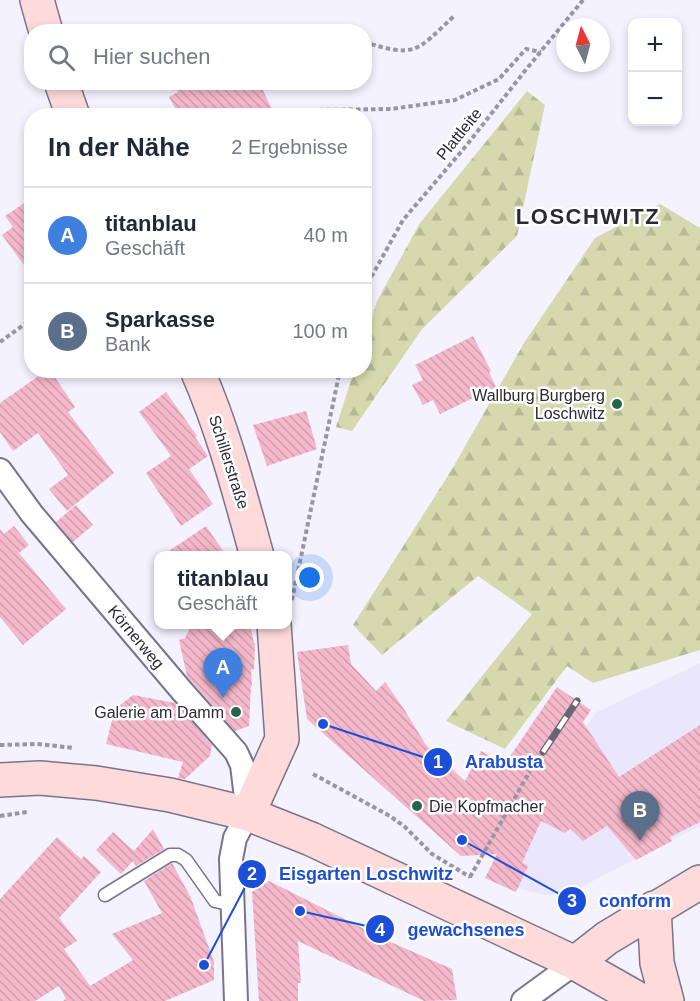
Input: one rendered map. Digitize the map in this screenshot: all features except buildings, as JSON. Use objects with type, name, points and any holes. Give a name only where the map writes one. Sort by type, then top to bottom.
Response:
[{"type":"main road","points":[[37,0],[44,24]]},
{"type":"main road","points":[[65,90],[70,108]]},
{"type":"main road","name":"Schillerstraße","points":[[200,378],[239,492],[256,551]]},
{"type":"main road","points":[[248,814],[282,739],[282,629]]},
{"type":"main road","points":[[0,780],[40,778],[96,783],[170,795],[248,814],[311,839],[574,963],[642,1001]]},
{"type":"main road","points":[[574,963],[654,908],[700,882]]},
{"type":"main road","points":[[654,908],[657,963],[667,1001]]},
{"type":"street","name":"Körnerweg","points":[[0,470],[32,514],[182,692],[233,747],[242,765],[248,814]]},
{"type":"street","points":[[236,1001],[231,859],[235,838],[248,814]]},
{"type":"street","points":[[523,1001],[574,963]]},
{"type":"lane","points":[[105,895],[170,855],[178,855],[186,860],[215,902],[233,905]]},
{"type":"path","name":"Plattleite","points":[[372,275],[403,219],[466,146],[583,0]]},
{"type":"path","points":[[372,44],[395,51],[409,51],[428,41],[454,16]]},
{"type":"path","points":[[372,109],[391,109],[455,100],[499,79],[526,49],[541,52]]},
{"type":"path","points":[[0,342],[24,326]]},
{"type":"path","points":[[292,573],[338,378]]},
{"type":"path","points":[[453,907],[530,771]]},
{"type":"path","points":[[313,774],[367,801],[405,827],[432,854],[470,876]]},
{"type":"path","points":[[0,816],[29,811]]},
{"type":"shaded area","points":[[700,663],[700,826],[571,892],[544,895],[518,888],[516,892],[485,878],[521,809],[597,712]]},
{"type":"green space","points":[[527,91],[545,105],[517,236],[422,329],[352,431],[336,427],[352,378],[372,378],[372,317],[377,301],[420,223]]},
{"type":"green space","points":[[660,204],[700,228],[700,650],[593,683],[567,666],[505,749],[446,721],[532,614],[478,576],[382,655],[353,625],[451,471],[524,343],[595,238]]},
{"type":"railway","points":[[543,752],[577,701]]},
{"type":"place","name":"Wallburg Burgberg Loschwitz","points":[[617,404]]},
{"type":"place","name":"titanblau","points":[[223,698]]},
{"type":"place","name":"Galerie am Damm","points":[[236,712]]},
{"type":"place","name":"Arabusta","points":[[323,724]]},
{"type":"place","name":"Die Kopfmacher","points":[[417,806]]},
{"type":"place","name":"conform","points":[[462,840]]},
{"type":"place","name":"Sparkasse","points":[[640,841]]},
{"type":"place","name":"gewachsenes","points":[[300,911]]},
{"type":"place","name":"Eisgarten Loschwitz","points":[[204,965]]},
{"type":"district","name":"LOSCHWITZ","points":[[588,216]]}]
